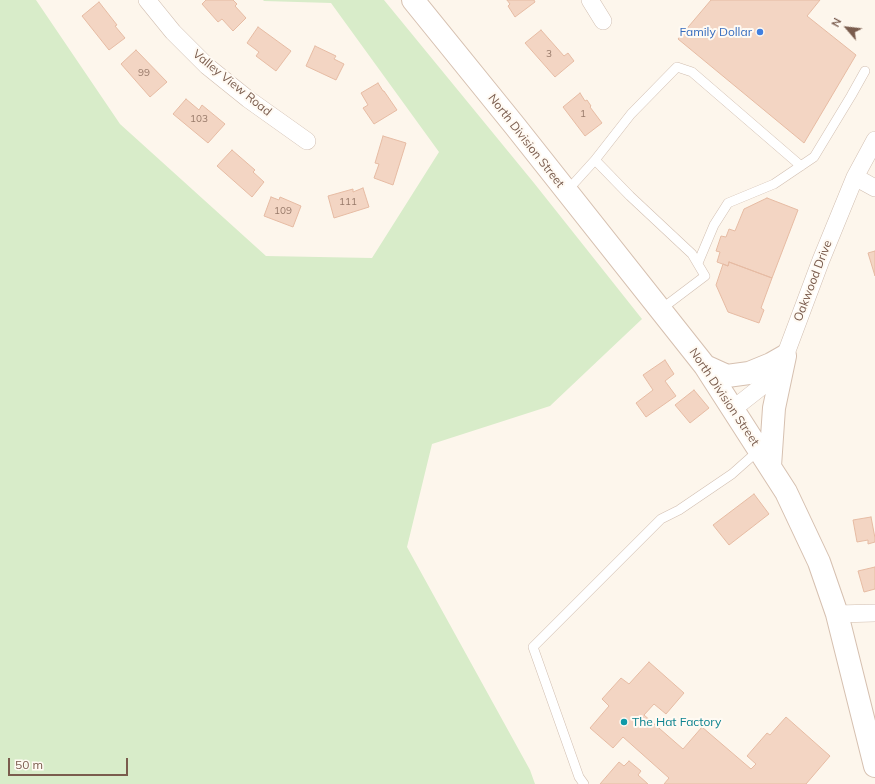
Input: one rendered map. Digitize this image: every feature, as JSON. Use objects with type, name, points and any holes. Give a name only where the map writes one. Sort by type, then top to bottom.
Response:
[{"type":"street","name":"Valley View Road","points":[[147,0],[172,32],[207,66],[248,99],[307,140]]},
{"type":"street","name":"North Division Street","points":[[413,0],[705,366],[786,492],[819,562],[837,614],[875,766]]},
{"type":"street","points":[[590,0],[602,21]]},
{"type":"street","name":"Oakwood Drive","points":[[733,409],[761,387],[785,356],[821,260],[855,176],[875,140]]},
{"type":"street","points":[[855,176],[875,188]]},
{"type":"street","points":[[705,366],[727,376],[749,373],[771,364],[785,356]]},
{"type":"street","points":[[765,458],[785,356]]},
{"type":"street","points":[[837,614],[875,613]]},
{"type":"lane","points":[[566,192],[595,160],[632,114],[677,66],[692,72],[801,166]]},
{"type":"lane","points":[[698,263],[714,225],[728,203],[774,184],[814,157],[865,71]]},
{"type":"lane","points":[[595,160],[630,196],[692,254],[705,276],[660,310]]},
{"type":"lane","points":[[584,784],[579,777],[533,647],[661,519],[679,510],[732,474],[765,458]]},
{"type":"green space","points":[[0,0],[36,0],[120,124],[266,256],[372,258],[439,152],[331,3],[263,0],[384,0],[534,183],[642,319],[550,406],[432,444],[407,547],[530,770],[535,784],[0,784]]},
{"type":"building","points":[[206,0],[233,0],[237,4],[235,6],[246,18],[233,31],[222,19],[218,22],[202,4]]},
{"type":"building","points":[[507,0],[534,0],[535,2],[515,17],[508,6],[510,4]]},
{"type":"building","points":[[711,0],[820,0],[807,16],[856,55],[804,143],[678,39]]},
{"type":"building","points":[[99,2],[125,38],[109,50],[82,16]]},
{"type":"building","points":[[258,27],[291,51],[276,71],[256,56],[259,52],[247,43]]},
{"type":"building","points":[[541,30],[564,56],[568,53],[574,61],[555,77],[525,43]]},
{"type":"building","points":[[315,46],[336,56],[334,59],[344,64],[336,80],[306,66]]},
{"type":"building","points":[[136,50],[167,82],[150,97],[121,64]]},
{"type":"building","points":[[378,83],[397,110],[374,124],[363,108],[368,105],[361,93]]},
{"type":"building","points":[[580,93],[585,101],[587,100],[591,106],[590,107],[602,123],[585,136],[563,107]]},
{"type":"building","points":[[186,99],[199,110],[202,105],[225,124],[208,143],[173,114]]},
{"type":"building","points":[[383,136],[406,143],[393,185],[374,178],[379,164],[375,163]]},
{"type":"building","points":[[232,150],[255,170],[253,172],[264,182],[252,197],[217,166]]},
{"type":"building","points":[[363,188],[369,207],[334,218],[328,196],[353,189],[353,192]]},
{"type":"building","points":[[271,197],[279,200],[280,197],[301,206],[293,227],[264,216]]},
{"type":"building","points":[[767,198],[798,210],[772,278],[729,262],[728,266],[717,262],[720,252],[716,251],[721,236],[726,237],[729,229],[735,231],[744,209]]},
{"type":"building","points":[[875,251],[875,276],[868,253]]},
{"type":"building","points":[[729,262],[772,278],[761,308],[764,310],[759,323],[728,312],[716,285],[723,264],[728,266]]},
{"type":"building","points":[[665,360],[674,374],[665,381],[676,396],[646,417],[636,403],[653,390],[643,375]]},
{"type":"building","points":[[694,390],[709,408],[690,423],[675,405]]},
{"type":"building","points":[[754,494],[769,514],[729,545],[713,525]]},
{"type":"building","points":[[871,517],[875,542],[868,544],[868,540],[857,542],[853,520]]},
{"type":"building","points":[[875,567],[875,589],[864,592],[858,571]]},
{"type":"building","name":"The Hat Factory","points":[[649,662],[684,693],[666,714],[654,704],[644,715],[683,749],[702,727],[751,769],[756,764],[747,756],[767,733],[770,735],[786,717],[830,756],[806,784],[664,784],[669,778],[623,737],[613,748],[590,728],[609,706],[602,699],[621,678],[629,684]]},
{"type":"building","name":"The Hat Factory","points":[[629,761],[641,771],[638,775],[648,784],[600,784],[619,762],[624,766]]},
{"type":"place","name":"Family Dollar","points":[[760,32]]},
{"type":"place","name":"The Hat Factory","points":[[624,722]]}]
